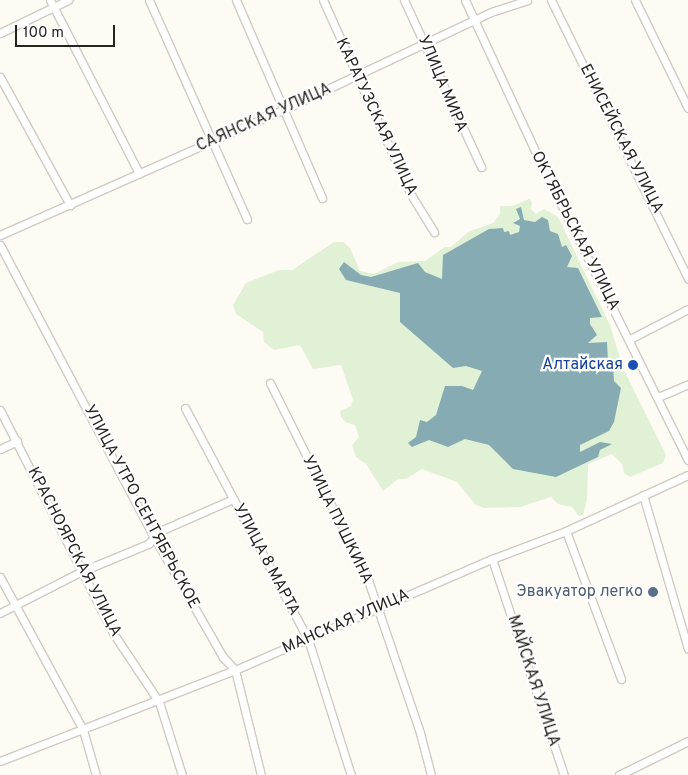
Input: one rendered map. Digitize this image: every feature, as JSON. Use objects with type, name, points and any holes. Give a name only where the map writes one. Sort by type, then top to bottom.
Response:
[{"type":"street","points":[[0,33],[52,3],[68,0]]},
{"type":"street","points":[[149,0],[247,219]]},
{"type":"street","points":[[236,0],[285,109],[322,198]]},
{"type":"street","name":"КАРАТУЗСКАЯ УЛИЦА","points":[[323,0],[410,193],[434,232]]},
{"type":"street","name":"УЛИЦА МИРА","points":[[404,0],[481,167]]},
{"type":"street","name":"ОКТЯБРЬСКАЯ УЛИЦА","points":[[465,0],[543,168],[630,339],[688,460]]},
{"type":"street","name":"САЯНСКАЯ УЛИЦА","points":[[0,235],[358,76],[475,22],[491,12],[527,0]]},
{"type":"street","name":"ЕНИСЕЙСКАЯ УЛИЦА","points":[[551,0],[688,279]]},
{"type":"street","points":[[635,0],[688,108]]},
{"type":"street","points":[[52,3],[139,173]]},
{"type":"street","points":[[0,77],[70,205]]},
{"type":"street","name":"УЛИЦА УТРО СЕНТЯБРЬСКОЕ","points":[[0,245],[154,537],[223,656],[235,670],[261,775]]},
{"type":"street","points":[[630,339],[688,309]]},
{"type":"street","name":"УЛИЦА ПУШКИНА","points":[[270,383],[366,577],[431,775]]},
{"type":"street","points":[[658,397],[688,384]]},
{"type":"street","name":"УЛИЦА 8 МАРТА","points":[[185,408],[308,639],[351,775]]},
{"type":"street","name":"КРАСНОЯРСКАЯ УЛИЦА","points":[[0,410],[85,572],[113,633],[160,702],[182,775]]},
{"type":"street","points":[[0,449],[17,441]]},
{"type":"street","name":"МАНСКАЯ УЛИЦА","points":[[0,761],[160,702],[492,559],[566,531],[688,475]]},
{"type":"street","points":[[643,495],[688,649]]},
{"type":"street","points":[[0,613],[14,603],[148,544],[160,530],[232,499]]},
{"type":"street","points":[[566,531],[621,678]]},
{"type":"street","name":"МАЙСКАЯ УЛИЦА","points":[[492,559],[564,775]]},
{"type":"street","points":[[0,577],[83,730],[96,775]]},
{"type":"street","points":[[619,775],[688,742]]},
{"type":"green space","points":[[529,199],[532,202],[531,209],[536,214],[544,209],[558,217],[610,325],[623,368],[666,455],[663,463],[630,477],[624,473],[622,464],[612,454],[588,464],[587,500],[583,515],[579,516],[572,507],[558,504],[551,497],[520,507],[483,508],[475,504],[457,482],[422,469],[406,479],[398,479],[383,491],[366,464],[356,457],[352,445],[359,437],[355,425],[345,422],[341,417],[340,411],[351,406],[353,400],[341,365],[313,369],[300,345],[274,350],[264,342],[263,332],[236,314],[233,305],[246,283],[279,270],[292,270],[334,242],[343,242],[350,248],[360,271],[374,274],[398,262],[425,261],[445,247],[451,247],[468,232],[493,223],[500,214],[500,206],[512,206]]},
{"type":"water","points":[[521,207],[524,220],[535,222],[542,217],[548,220],[550,231],[558,234],[562,247],[566,245],[572,256],[567,267],[578,268],[602,317],[590,318],[590,324],[597,335],[588,343],[607,342],[608,361],[613,364],[614,381],[621,388],[614,422],[609,431],[580,445],[580,452],[600,442],[612,444],[600,450],[598,457],[556,477],[513,469],[489,445],[465,439],[448,447],[429,440],[412,447],[408,443],[416,437],[420,420],[427,422],[436,415],[445,386],[462,386],[473,390],[482,371],[466,366],[453,368],[400,322],[400,293],[346,280],[339,269],[344,262],[361,275],[371,277],[418,263],[425,272],[442,279],[443,255],[489,229],[503,228],[504,232],[509,231],[510,235],[519,232],[520,226],[513,223],[520,219],[516,209]]},
{"type":"place","name":"Алтайская","points":[[633,365]]},
{"type":"place","name":"Эвакуатор легко","points":[[653,592]]}]
